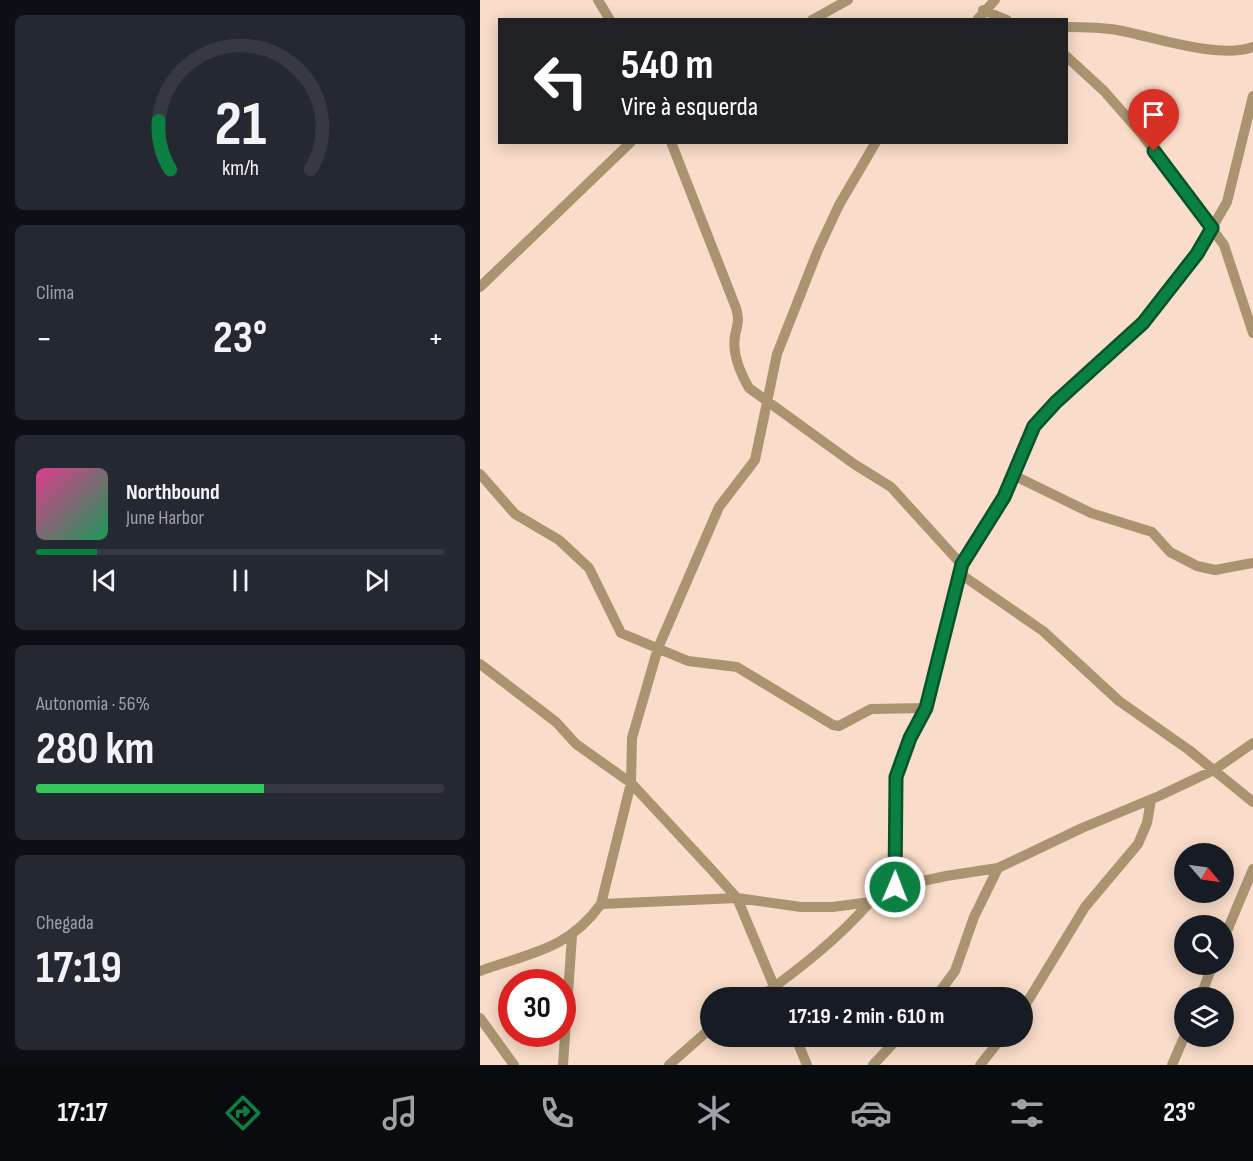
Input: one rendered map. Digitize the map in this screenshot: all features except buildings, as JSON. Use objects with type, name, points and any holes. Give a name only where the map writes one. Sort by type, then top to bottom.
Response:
[{"type":"street","points":[[598,0],[609,18]]},
{"type":"street","points":[[816,18],[848,0]]},
{"type":"street","points":[[977,18],[995,0]]},
{"type":"street","points":[[983,10],[1002,18]]},
{"type":"street","points":[[1068,27],[1118,30],[1183,45],[1226,51],[1243,51],[1253,47]]},
{"type":"street","points":[[1068,58],[1104,91],[1140,132],[1224,245],[1253,333]]},
{"type":"street","points":[[895,887],[896,777],[910,738],[926,708],[960,568],[1015,476],[1028,434],[1034,426],[1056,402],[1143,323],[1197,254],[1227,202],[1253,96]]},
{"type":"street","points":[[480,287],[629,144]]},
{"type":"street","points":[[672,144],[736,308],[739,326],[735,337],[741,374],[749,388],[854,464],[891,487],[960,568],[1043,631],[1119,701],[1214,770],[1253,802]]},
{"type":"street","points":[[480,971],[536,953],[572,936],[588,922],[601,904],[631,783],[633,738],[658,648],[719,507],[755,460],[777,354],[818,250],[839,205],[875,144]]},
{"type":"street","points":[[480,474],[515,514],[559,540],[589,568],[617,629],[626,636],[688,661],[737,667],[833,725],[839,726],[871,709],[926,708]]},
{"type":"street","points":[[1015,476],[1090,513],[1152,532],[1170,552],[1197,566],[1215,570],[1253,563]]},
{"type":"street","points":[[480,664],[556,722],[576,744],[631,783],[737,898],[776,986],[804,965],[853,921],[870,902],[895,887],[998,868],[1214,770],[1253,743]]},
{"type":"street","points":[[1033,993],[1085,907],[1138,844],[1147,823],[1151,800]]},
{"type":"street","points":[[943,987],[955,971],[974,917],[998,868]]},
{"type":"street","points":[[1234,915],[1253,869]]},
{"type":"street","points":[[601,904],[737,898],[801,906],[849,907],[870,902]]},
{"type":"street","points":[[563,1065],[572,936]]},
{"type":"street","points":[[480,1018],[514,1065]]},
{"type":"street","points":[[669,1065],[700,1038]]},
{"type":"street","points":[[800,1047],[807,1065]]},
{"type":"street","points":[[873,1065],[890,1047]]},
{"type":"street","points":[[980,1065],[994,1047]]},
{"type":"street","points":[[1172,1065],[1180,1047]]},
{"type":"route","points":[[895,887],[896,777],[910,738],[926,708],[962,564],[1015,476],[1028,434],[1056,402],[1105,360],[1143,323],[1197,254],[1212,228],[1154,151]]}]
